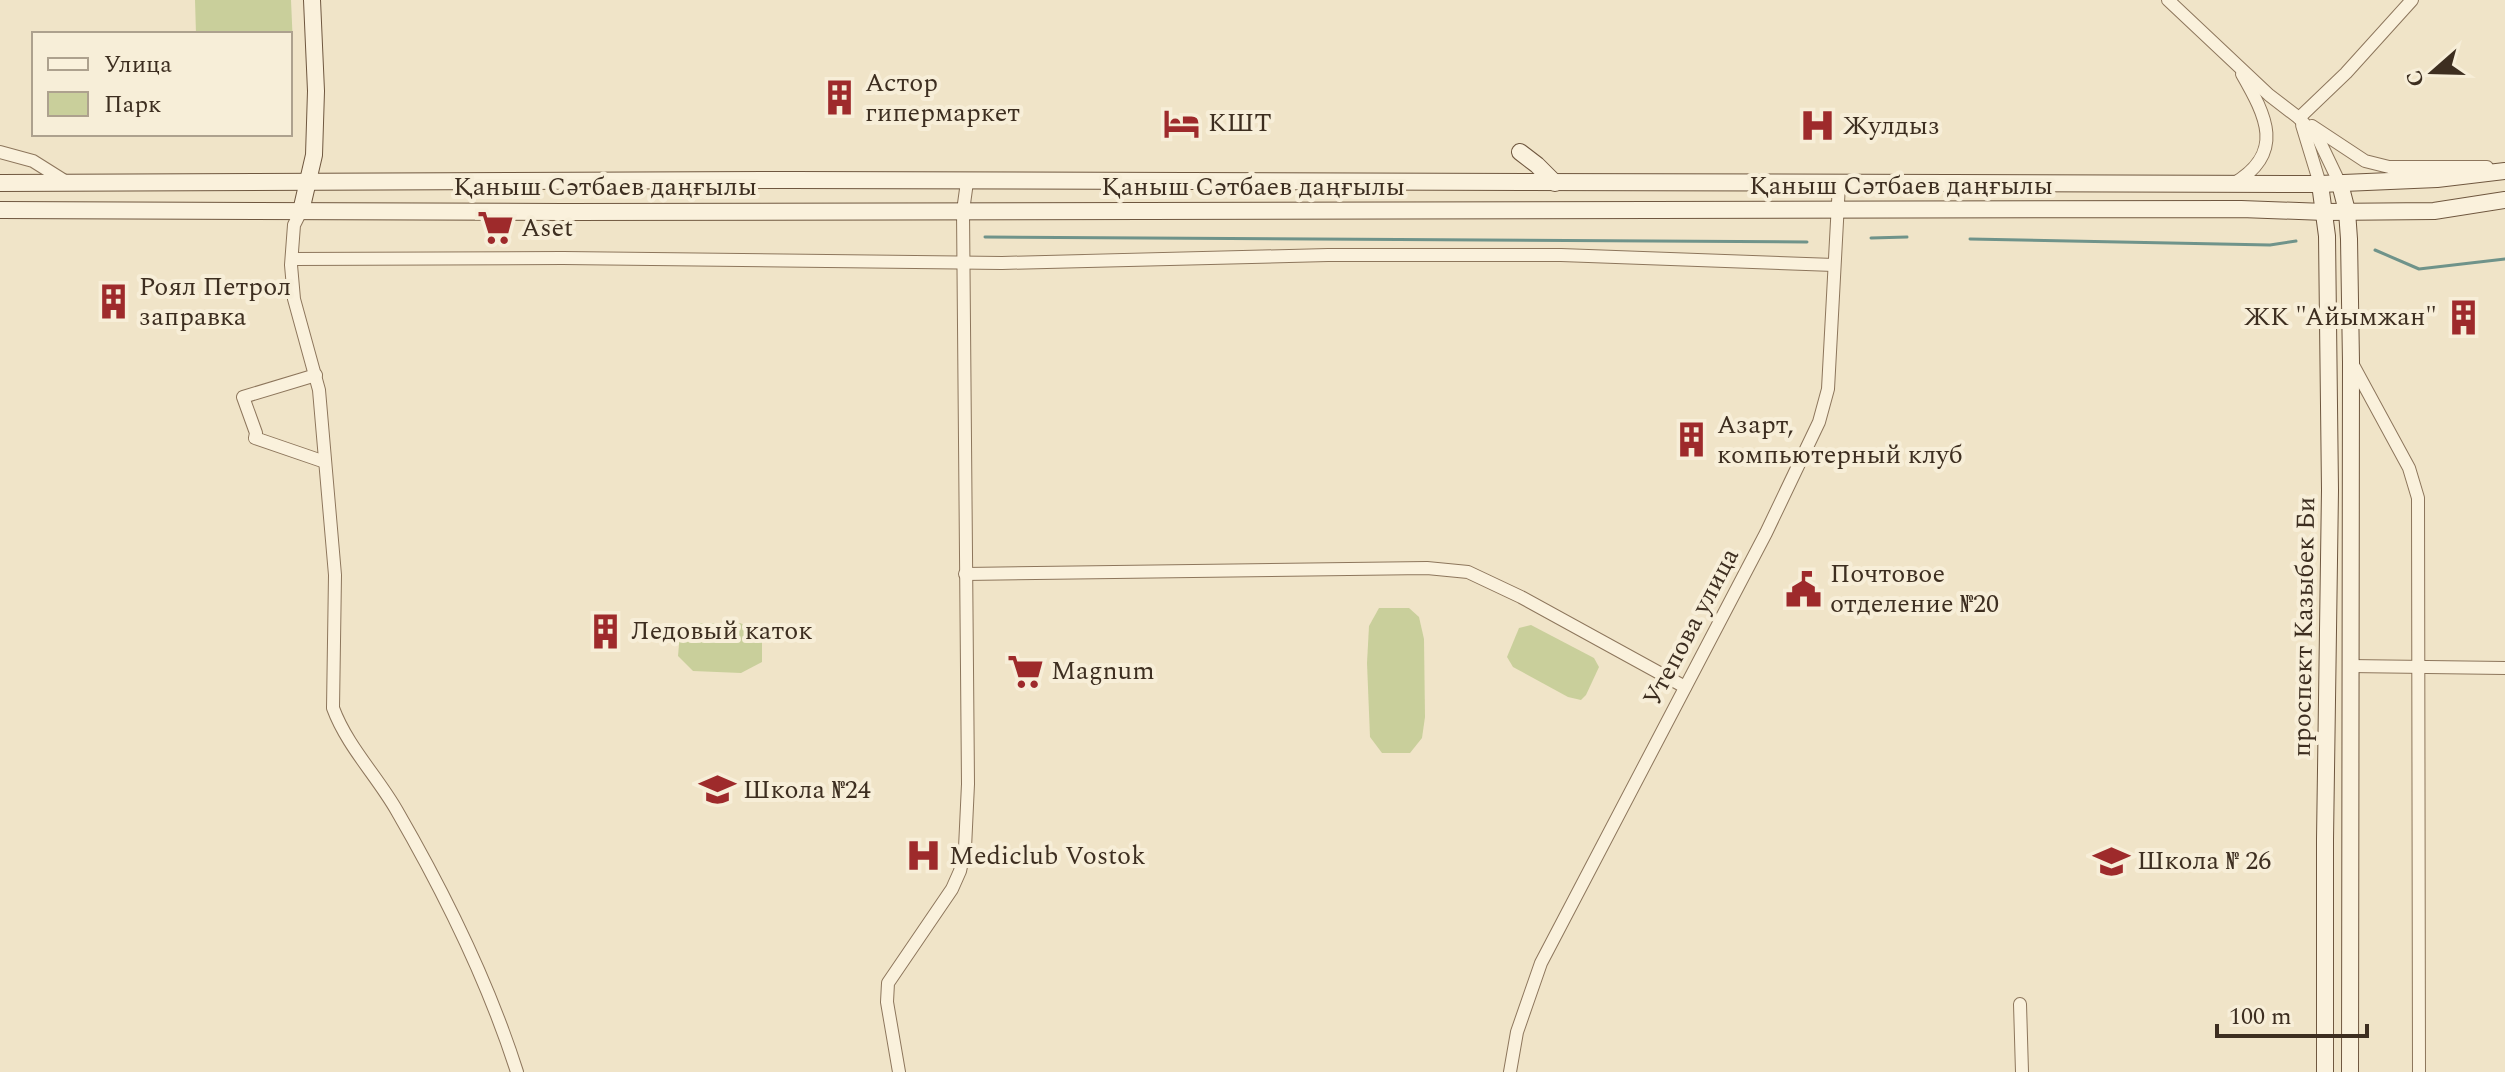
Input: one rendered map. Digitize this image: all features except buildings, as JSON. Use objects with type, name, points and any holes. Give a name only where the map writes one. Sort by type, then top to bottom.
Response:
[{"type":"main road","points":[[301,211],[314,155],[312,0]]},
{"type":"main road","points":[[1520,152],[1555,183]]},
{"type":"main road","name":"Қаныш Сәтбаев даңғылы","points":[[0,183],[2340,184],[2437,179],[2505,168]]},
{"type":"main road","name":"проспект Казыбек Би","points":[[2320,184],[2325,212],[2330,490],[2325,1072]]},
{"type":"main road","name":"проспект Казыбек Би","points":[[2340,184],[2347,211],[2351,362],[2350,1072]]},
{"type":"main road","name":"Қаныш Сәтбаев даңғылы","points":[[0,210],[2241,209],[2325,212],[2434,211],[2505,200]]},
{"type":"street","points":[[2168,0],[2269,95],[2365,161],[2389,167],[2505,168]]},
{"type":"street","points":[[2299,118],[2346,73],[2412,0]]},
{"type":"street","points":[[2233,184],[2258,164],[2265,147],[2267,128],[2262,110],[2234,61]]},
{"type":"street","points":[[2299,118],[2319,140],[2340,184]]},
{"type":"street","points":[[2299,118],[2320,184]]},
{"type":"street","points":[[0,152],[33,161],[68,183]]},
{"type":"street","points":[[899,1072],[887,1002],[888,983],[952,889],[965,848],[968,784],[963,211],[967,182]]},
{"type":"street","name":"Утепова улица","points":[[1510,1072],[1517,1032],[1541,963],[1766,533],[1819,422],[1828,389],[1839,184]]},
{"type":"street","points":[[301,211],[294,225],[294,299],[319,390],[335,575],[333,708],[339,724],[390,798],[430,868],[500,1019],[517,1072]]},
{"type":"street","points":[[292,259],[563,258],[964,263],[1328,255],[1530,255],[1834,265]]},
{"type":"street","points":[[2351,362],[2409,468],[2418,498],[2419,1072]]},
{"type":"street","points":[[316,375],[243,397],[255,438],[325,462]]},
{"type":"street","points":[[965,574],[1413,568],[1468,572],[1521,597],[1685,687]]},
{"type":"street","points":[[2349,666],[2505,668]]},
{"type":"street","points":[[2020,1004],[2022,1072]]},
{"type":"green space","points":[[195,0],[291,0],[293,46],[292,32],[196,32]]},
{"type":"green space","points":[[1379,608],[1409,608],[1419,617],[1424,639],[1425,717],[1422,738],[1410,753],[1382,753],[1370,737],[1369,626]]},
{"type":"green space","points":[[700,623],[740,623],[762,632],[762,662],[741,673],[693,671],[678,656],[680,633]]},
{"type":"green space","points":[[1531,625],[1594,658],[1599,667],[1581,700],[1568,697],[1513,667],[1507,657],[1519,628]]},
{"type":"waterway","points":[[985,237],[1807,242]]},
{"type":"waterway","points":[[1871,238],[1907,237]]},
{"type":"waterway","points":[[1970,239],[2270,245],[2296,241]]},
{"type":"waterway","points":[[2375,250],[2419,269],[2505,259]]},
{"type":"place","name":"Астор гипермаркет","points":[[839,98]]},
{"type":"place","name":"КШТ","points":[[1182,123]]},
{"type":"place","name":"Жулдыз","points":[[1817,126]]},
{"type":"place","name":"Aset","points":[[495,228]]},
{"type":"place","name":"Роял Петрол заправка","points":[[113,302]]},
{"type":"place","name":"ЖК \"Айымжан\"","points":[[2463,317]]},
{"type":"place","name":"Азарт, компьютерный клуб","points":[[1691,440]]},
{"type":"place","name":"Почтовое отделение №20","points":[[1804,589]]},
{"type":"place","name":"Ледовый каток","points":[[605,631]]},
{"type":"place","name":"Magnum","points":[[1025,671]]},
{"type":"place","name":"Школа №24","points":[[717,790]]},
{"type":"place","name":"Mediclub Vostok","points":[[923,856]]},
{"type":"place","name":"Школа № 26","points":[[2111,861]]}]
